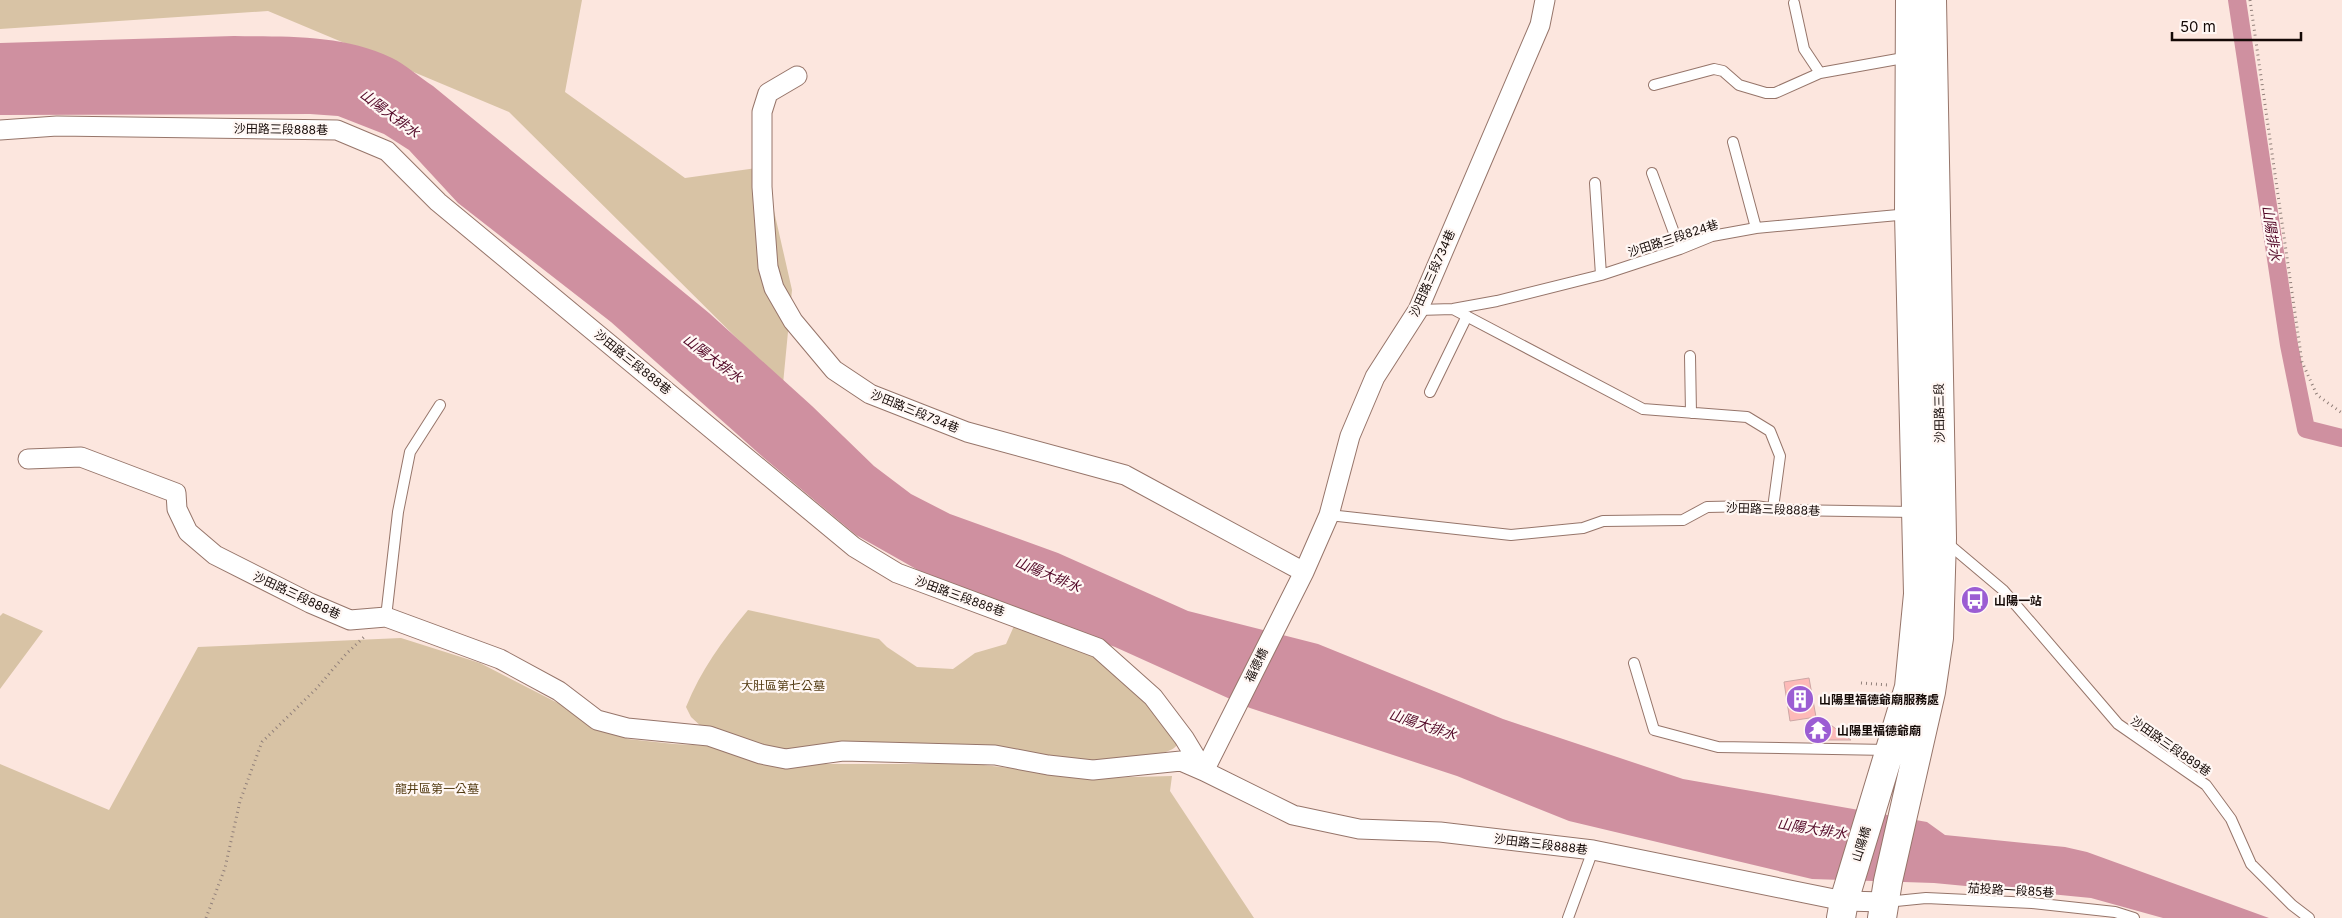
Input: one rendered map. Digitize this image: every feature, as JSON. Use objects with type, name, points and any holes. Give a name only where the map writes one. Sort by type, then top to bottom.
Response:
[{"type":"main road","name":"沙田路三段","points":[[1871,813],[1931,692],[1939,638],[1942,538],[1922,213],[1910,57],[1910,0]]},
{"type":"main road","name":"沙田路三段","points":[[1885,901],[1900,823],[1903,751],[1918,594],[1922,213],[1932,0]]},
{"type":"main road","name":"山陽橋","points":[[1845,898],[1871,813]]},
{"type":"street","name":"沙田路三段734巷","points":[[1279,618],[1304,572],[1329,515],[1350,436],[1374,377],[1418,310],[1540,25],[1545,0]]},
{"type":"street","name":"沙田路三段734巷","points":[[797,76],[768,93],[762,112],[762,187],[768,267],[774,288],[793,321],[834,370],[870,394],[967,432],[1125,475],[1304,572]]},
{"type":"street","name":"沙田路三段888巷","points":[[0,130],[67,126],[337,130],[387,151],[438,202],[854,546],[897,573],[1098,648],[1153,697],[1184,738],[1204,770]]},
{"type":"street","name":"沙田路三段888巷","points":[[28,459],[80,457],[176,493],[177,509],[188,532],[215,555],[350,620],[386,617],[500,659],[559,691],[597,720],[627,728],[709,736],[761,754],[786,759],[843,751],[995,755],[1048,765],[1093,770],[1181,761],[1204,770],[1293,815],[1359,829],[1440,832],[1593,850],[1845,898],[1885,901]]},
{"type":"street","name":"福德橋","points":[[1204,770],[1279,618]]},
{"type":"lane","points":[[1794,3],[1804,49],[1820,73]]},
{"type":"lane","points":[[1654,85],[1714,69],[1723,72],[1739,84],[1766,93],[1775,93],[1820,73],[1910,57]]},
{"type":"lane","points":[[1733,142],[1756,228]]},
{"type":"lane","points":[[1652,173],[1680,249]]},
{"type":"lane","points":[[1595,184],[1601,275]]},
{"type":"lane","name":"沙田路三段824巷","points":[[1418,310],[1453,308],[1497,301],[1601,275],[1680,249],[1712,236],[1756,228],[1922,213]]},
{"type":"lane","points":[[1453,308],[1643,409],[1747,417],[1770,431],[1780,456],[1773,508]]},
{"type":"lane","points":[[1430,392],[1467,316]]},
{"type":"lane","points":[[1690,356],[1692,413]]},
{"type":"lane","points":[[386,617],[398,512],[410,452],[440,405]]},
{"type":"lane","name":"沙田路三段888巷","points":[[1329,515],[1511,535],[1583,528],[1603,521],[1683,520],[1707,507],[1755,506],[1918,512]]},
{"type":"lane","points":[[1918,512],[1942,538]]},
{"type":"lane","name":"沙田路三段889巷","points":[[1942,538],[2003,590],[2118,724],[2206,785],[2231,820],[2251,864],[2292,905],[2309,918]]},
{"type":"lane","points":[[1634,663],[1654,730],[1718,747],[1903,751]]},
{"type":"lane","points":[[1568,918],[1593,850]]},
{"type":"lane","name":"茄投路一段85巷","points":[[1885,901],[1926,898],[2032,903],[2097,909],[2134,918]]},
{"type":"path","points":[[2250,0],[2302,362],[2318,395],[2342,413]]},
{"type":"path","points":[[206,918],[225,868],[240,801],[262,742],[316,689],[346,654],[386,617]]},
{"type":"green space","points":[[0,0],[582,0],[565,92],[685,178],[764,167],[792,290],[783,384],[509,112],[268,11],[0,29]]},
{"type":"green space","name":"大肚區第七公墓","points":[[748,610],[879,639],[887,647],[917,667],[953,669],[975,653],[1006,644],[1014,626],[1096,657],[1136,689],[1177,745],[1171,750],[1148,756],[1082,762],[769,752],[704,729],[691,717],[686,707],[698,681],[713,656]]},
{"type":"green space","points":[[3,613],[43,631],[0,689],[0,616]]},
{"type":"green space","name":"龍井區第一公墓","points":[[401,638],[480,663],[628,739],[713,746],[767,764],[975,764],[1096,778],[1172,776],[1170,791],[1254,918],[0,918],[0,764],[109,810],[198,647]]},
{"type":"water","name":"山陽大排水","points":[[234,36],[295,37],[334,41],[373,50],[402,64],[433,86],[709,313],[812,406],[874,466],[911,494],[950,514],[1058,553],[1188,611],[1318,644],[1503,719],[1683,779],[1927,822],[1945,835],[2065,847],[2087,852],[2269,918],[2163,918],[2091,898],[1934,883],[1812,879],[1569,821],[1457,776],[1250,708],[1115,647],[946,586],[856,535],[764,458],[611,322],[458,203],[409,150],[384,134],[338,116],[310,114],[0,115],[0,43]]},
{"type":"building","name":"山陽里福德爺廟服務處","points":[[1809,678],[1816,717],[1790,721],[1784,682]]},
{"type":"building","points":[[1820,717],[1851,740],[1814,740],[1806,735]]},
{"type":"waterway","name":"山陽排水","points":[[2237,0],[2289,345],[2306,429],[2342,438]]},
{"type":"place","name":"山陽一站","points":[[1975,600]]},
{"type":"place","name":"山陽里福德爺廟服務處","points":[[1800,699]]},
{"type":"place","name":"山陽里福德爺廟","points":[[1818,730]]}]
